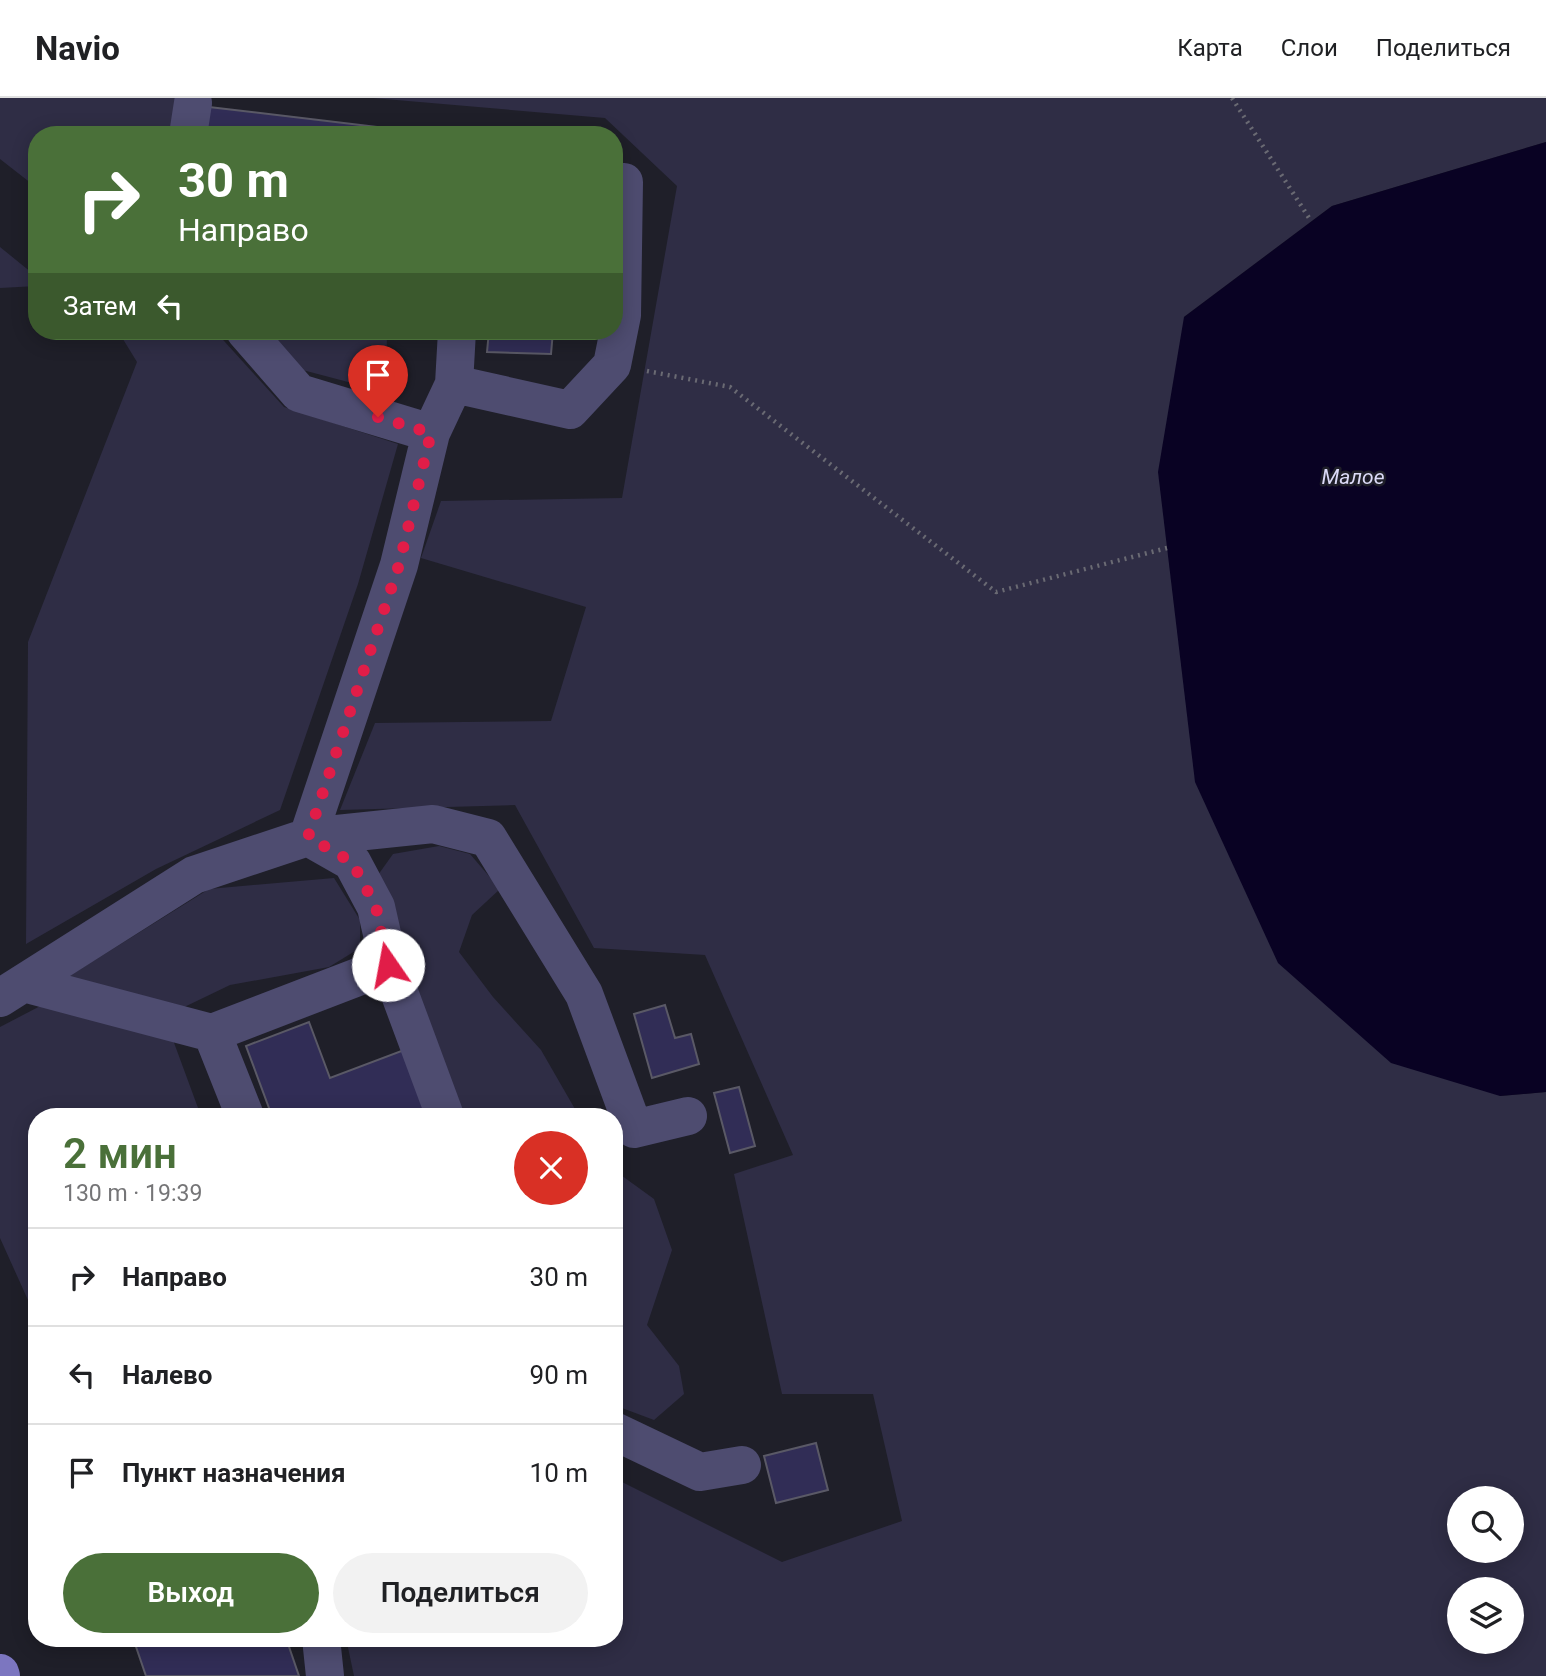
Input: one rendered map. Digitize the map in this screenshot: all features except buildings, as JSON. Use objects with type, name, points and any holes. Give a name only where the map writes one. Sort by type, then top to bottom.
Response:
[{"type":"lane","points":[[623,248],[624,182]]},
{"type":"lane","points":[[253,340],[299,393],[431,433]]},
{"type":"lane","points":[[308,837],[399,565],[431,433],[454,384],[456,340]]},
{"type":"lane","points":[[454,384],[569,410],[612,365],[617,340]]},
{"type":"lane","points":[[14,991],[194,875],[308,837],[433,824],[488,838],[584,994],[634,1129],[688,1116]]},
{"type":"lane","points":[[308,837],[352,862],[376,907],[388,965],[442,1108]]},
{"type":"lane","points":[[14,991],[212,1033],[388,965]]},
{"type":"lane","points":[[212,1033],[242,1108]]},
{"type":"lane","points":[[623,1435],[700,1472],[742,1465]]},
{"type":"lane","points":[[322,1647],[325,1676]]},
{"type":"path","points":[[1232,98],[1311,221]]},
{"type":"path","points":[[612,365],[730,387],[996,592],[1167,548]]},
{"type":"shaded area","points":[[0,98],[176,98],[171,126],[28,126],[28,181],[0,159]]},
{"type":"shaded area","points":[[373,98],[1546,98],[1546,142],[1332,206],[1184,317],[1500,1096],[1546,1092],[1546,1676],[354,1676],[348,1647],[623,1647],[623,1482],[782,1562],[902,1521],[873,1394],[782,1394],[734,1174],[793,1155],[705,955],[594,948],[515,805],[340,810],[375,723],[551,721],[586,607],[421,558],[441,501],[622,498],[677,186],[623,135],[623,126],[613,126],[605,118]]},
{"type":"shaded area","points":[[0,247],[28,270],[28,286],[0,288]]},
{"type":"shaded area","points":[[124,340],[223,340],[284,407],[398,444],[358,584],[280,810],[156,869],[26,944],[28,642],[137,362]]},
{"type":"shaded area","points":[[269,340],[387,340],[386,392],[295,368]]},
{"type":"shaded area","points":[[439,846],[470,854],[500,889],[472,915],[459,952],[493,997],[541,1050],[574,1108],[458,1108],[378,875],[393,854]]},
{"type":"shaded area","points":[[334,878],[360,920],[360,948],[329,967],[230,985],[176,1011],[63,980],[209,889]]},
{"type":"shaded area","points":[[48,1002],[173,1040],[198,1108],[28,1108],[28,1300],[0,1238],[0,1027]]},
{"type":"shaded area","points":[[623,1177],[654,1199],[672,1250],[647,1325],[679,1366],[684,1394],[654,1420],[623,1408]]},
{"type":"water","name":"Малое","points":[[1546,142],[1546,1092],[1500,1096],[1391,1063],[1278,963],[1195,782],[1158,472],[1184,317],[1332,206]]},
{"type":"route","points":[[378,417],[431,433],[399,565],[308,837],[352,862],[376,907],[388,965]]}]
